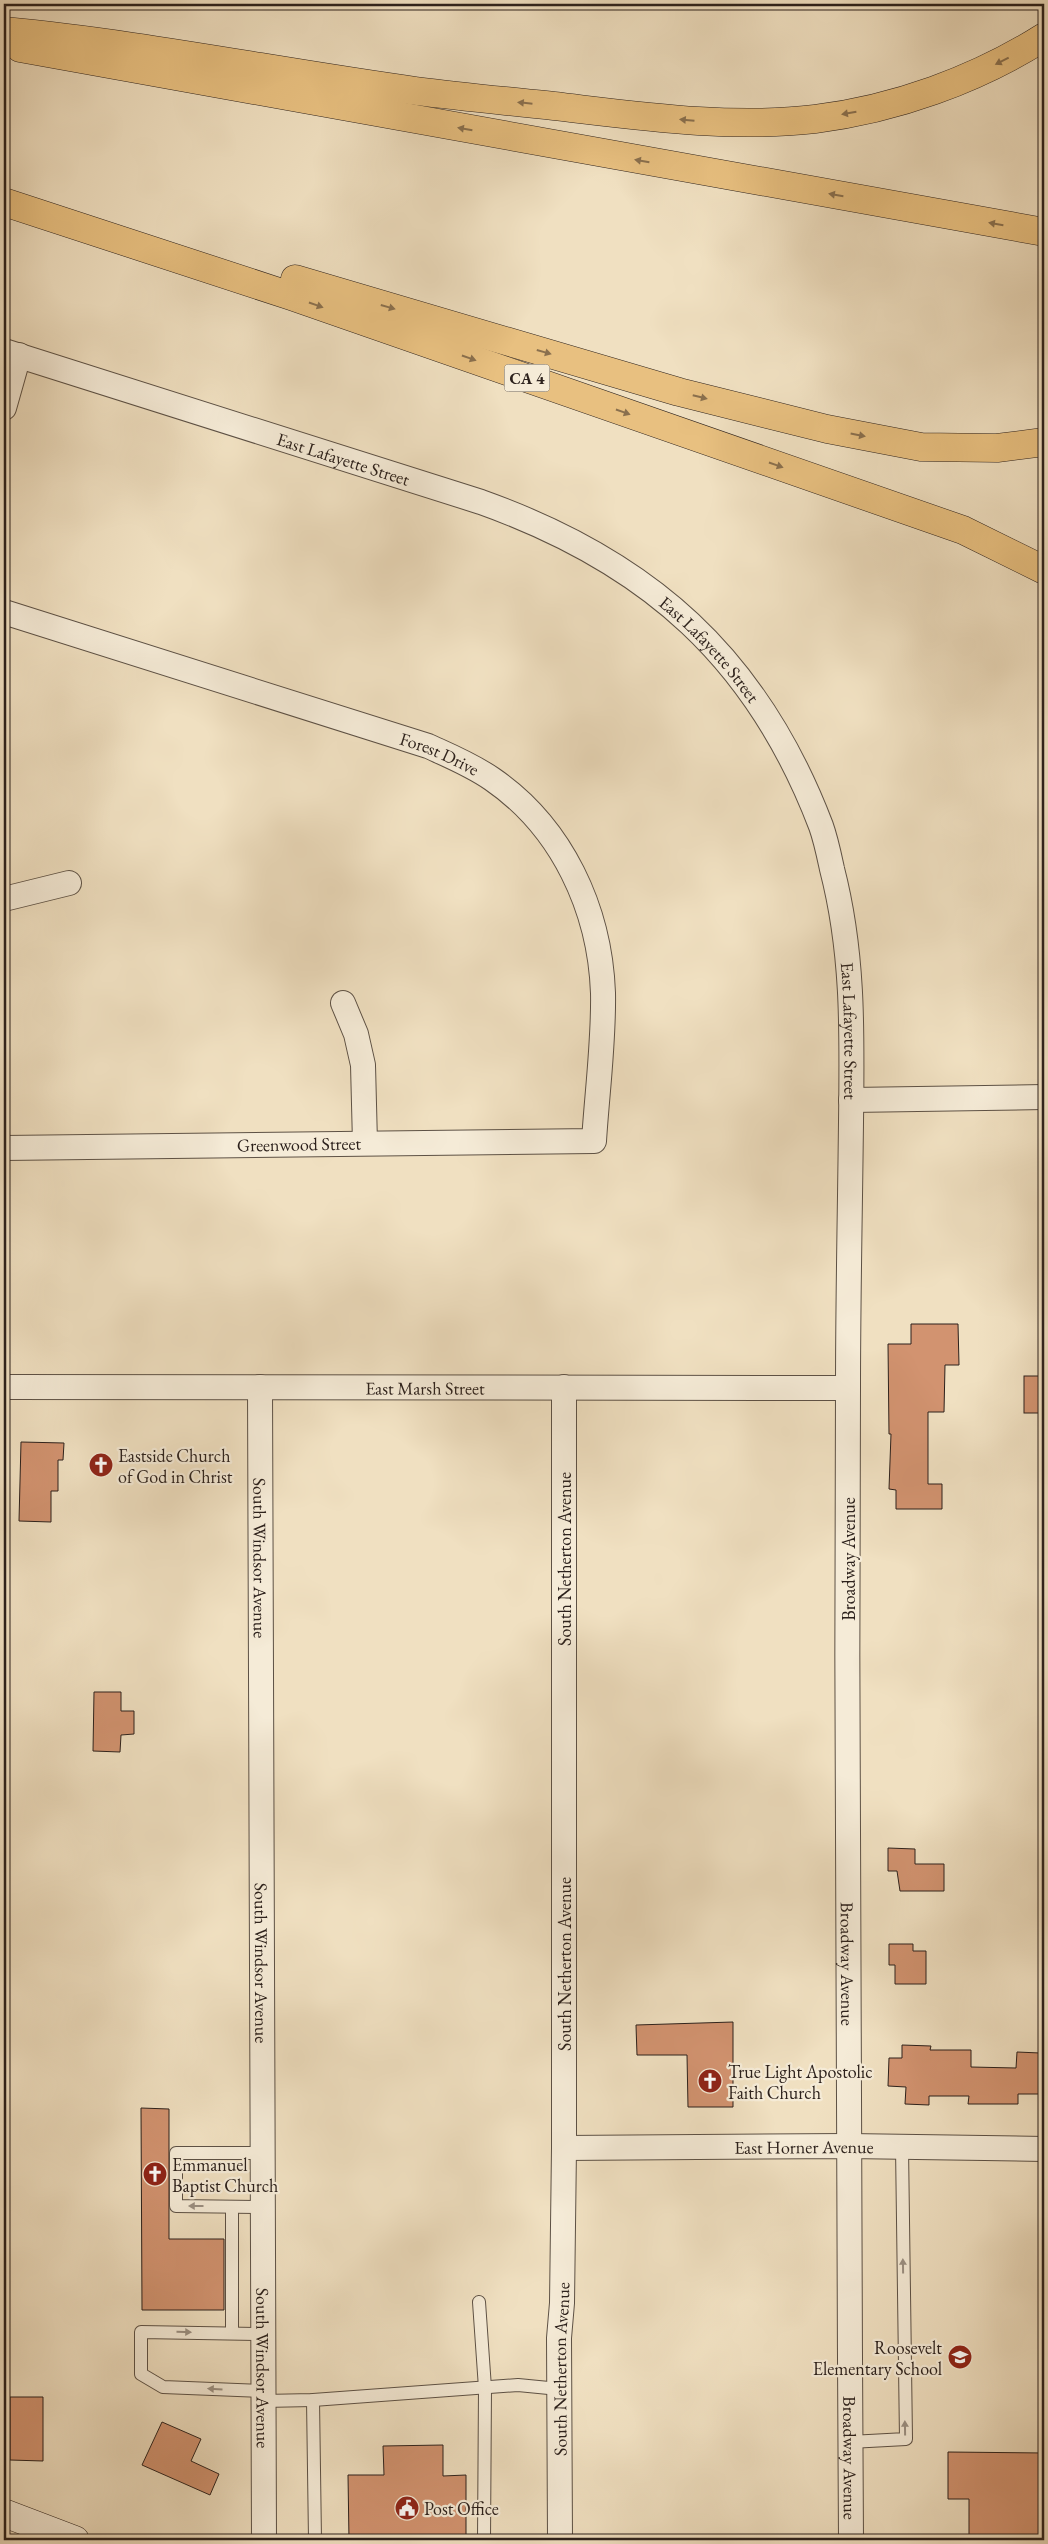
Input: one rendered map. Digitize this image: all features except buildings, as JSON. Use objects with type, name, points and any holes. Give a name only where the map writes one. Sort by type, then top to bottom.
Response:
[{"type":"highway","points":[[4,31],[84,39],[417,91],[652,117],[762,123],[863,111],[916,97],[979,72],[1044,37]]},
{"type":"highway","points":[[4,44],[89,62],[1044,232]]},
{"type":"highway","points":[[4,201],[293,279],[679,392],[827,429],[922,447],[998,448],[1044,442]]},
{"type":"highway","name":"CA 4","points":[[4,201],[291,296],[963,530],[1044,570]]},
{"type":"main road","points":[[4,2513],[75,2540]]},
{"type":"street","points":[[4,408],[11,353]]},
{"type":"street","name":"East Lafayette Street","points":[[11,353],[530,519],[596,552],[628,572],[687,620],[742,679],[789,752],[823,831],[843,913],[851,997],[848,1388]]},
{"type":"street","name":"Forest Drive","points":[[4,612],[428,746],[492,779],[523,804],[544,826],[576,877],[595,935],[603,994],[594,1141]]},
{"type":"street","points":[[4,899],[68,883]]},
{"type":"street","points":[[343,1003],[356,1034],[363,1065],[365,1142]]},
{"type":"street","points":[[851,1100],[1044,1097]]},
{"type":"street","name":"Greenwood Street","points":[[4,1148],[365,1142],[594,1141]]},
{"type":"street","name":"East Marsh Street","points":[[4,1387],[848,1388]]},
{"type":"street","name":"South Windsor Avenue","points":[[260,1387],[264,2540]]},
{"type":"street","name":"South Netherton Avenue","points":[[560,2540],[559,2338],[562,2303],[564,2148],[564,1387]]},
{"type":"street","name":"Broadway Avenue","points":[[848,1388],[851,2540]]},
{"type":"street","name":"East Horner Avenue","points":[[564,2148],[849,2146],[1044,2149]]},
{"type":"lane","points":[[850,2442],[906,2439],[902,2147]]},
{"type":"lane","points":[[263,2153],[176,2153],[176,2206],[263,2207]]},
{"type":"lane","points":[[232,2207],[232,2333]]},
{"type":"lane","points":[[479,2302],[485,2388],[484,2540]]},
{"type":"lane","points":[[263,2334],[142,2332],[141,2374],[164,2387],[313,2400],[518,2386],[559,2389]]},
{"type":"lane","points":[[313,2400],[315,2540]]},
{"type":"place","name":"Eastside Church of God in Christ","points":[[101,1465]]},
{"type":"place","name":"True Light Apostolic Faith Church","points":[[710,2081]]},
{"type":"place","name":"Emmanuel Baptist Church","points":[[155,2174]]},
{"type":"place","name":"Roosevelt Elementary School","points":[[960,2357]]},
{"type":"place","name":"Post Office","points":[[407,2508]]}]
